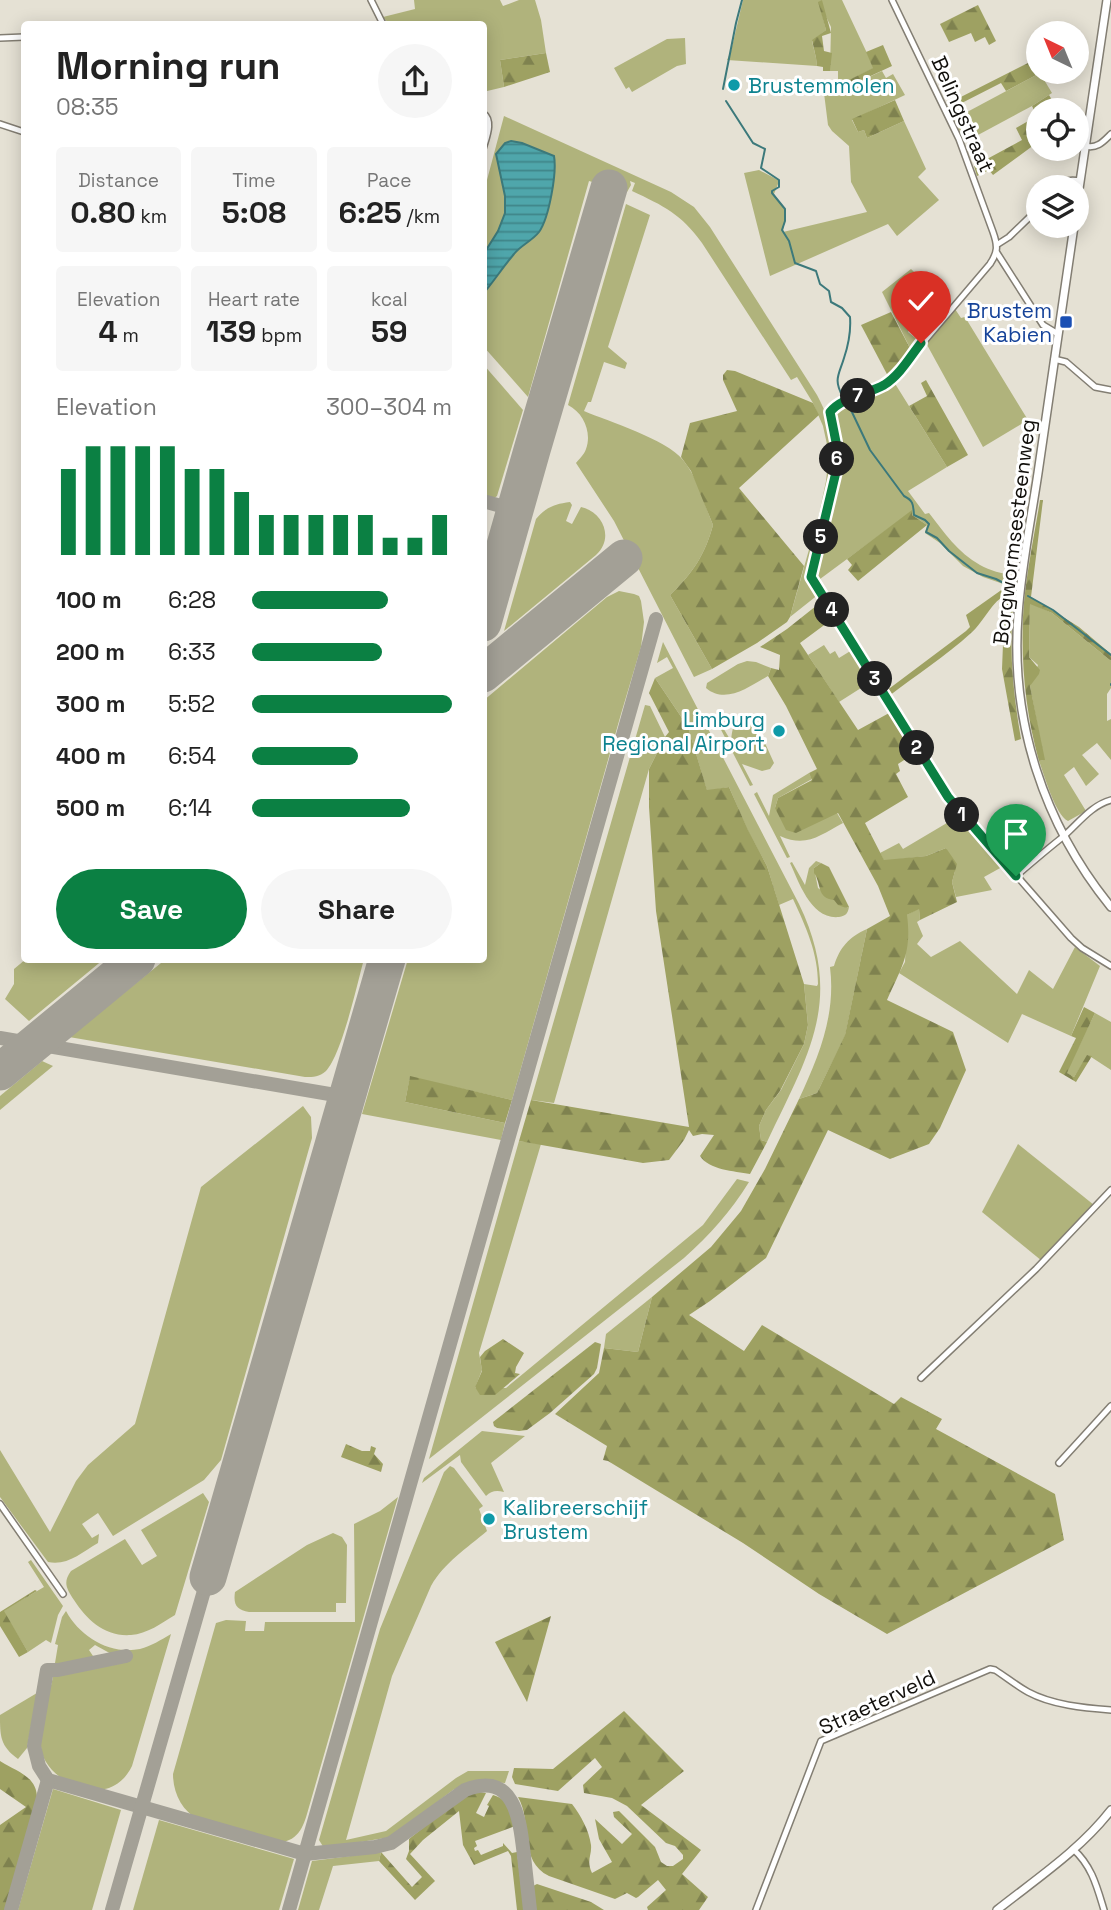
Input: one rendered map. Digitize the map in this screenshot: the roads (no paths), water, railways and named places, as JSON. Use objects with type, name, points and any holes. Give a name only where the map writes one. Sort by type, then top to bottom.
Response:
[{"type":"main road","points":[[1089,119],[1107,0]]},
{"type":"main road","name":"Borgwormsesteenweg","points":[[1072,238],[1020,591],[1017,659],[1022,710],[1031,753],[1046,797],[1064,836],[1090,880],[1111,907]]},
{"type":"main road","points":[[997,1910],[1087,1837],[1111,1810]]},
{"type":"street","points":[[371,0],[382,21]]},
{"type":"street","name":"Belingstraat","points":[[892,0],[959,139],[998,244]]},
{"type":"street","points":[[0,38],[21,37]]},
{"type":"street","points":[[0,124],[21,131]]},
{"type":"street","points":[[1089,147],[1097,146],[1111,134]]},
{"type":"street","points":[[1026,221],[998,244],[997,253],[990,264],[893,378],[882,386],[831,409],[829,416],[836,442],[836,472],[811,577],[948,797],[1071,938],[1111,966]]},
{"type":"street","points":[[997,253],[1043,325],[1058,334]]},
{"type":"street","points":[[1054,359],[1070,365],[1095,387],[1111,390]]},
{"type":"street","points":[[1016,876],[1094,808],[1111,800]]},
{"type":"street","points":[[921,1378],[1036,1269],[1111,1190]]},
{"type":"street","points":[[1059,1463],[1111,1406]]},
{"type":"street","points":[[0,1504],[63,1594]]},
{"type":"street","name":"Straeterveld","points":[[756,1910],[821,1741],[990,1669],[1037,1696],[1077,1706],[1111,1710]]},
{"type":"street","points":[[1073,1849],[1093,1874],[1104,1910]]},
{"type":"water","points":[[505,143],[522,143],[554,156],[554,173],[546,217],[539,232],[517,251],[487,289],[487,249],[505,213],[505,196],[496,154]]},
{"type":"waterway","points":[[723,89],[742,0]]},
{"type":"waterway","points":[[726,101],[753,143],[765,149],[761,168],[779,180],[779,187],[772,193],[785,209],[782,230],[789,241],[795,263],[816,271],[820,284],[829,291],[831,302],[842,308],[850,317],[848,343],[838,377],[838,386],[843,397]]},
{"type":"waterway","points":[[850,408],[870,450],[911,502],[914,515],[929,524],[926,532],[937,538],[977,573],[1013,588]]},
{"type":"waterway","points":[[1028,596],[1053,610],[1111,655]]},
{"type":"place","name":"Brustemmolen","points":[[734,85]]},
{"type":"place","name":"Brustem Kabien","points":[[1066,322]]},
{"type":"place","name":"Limburg Regional Airport","points":[[779,731]]},
{"type":"place","name":"Kalibreerschijf Brustem","points":[[489,1519]]}]
